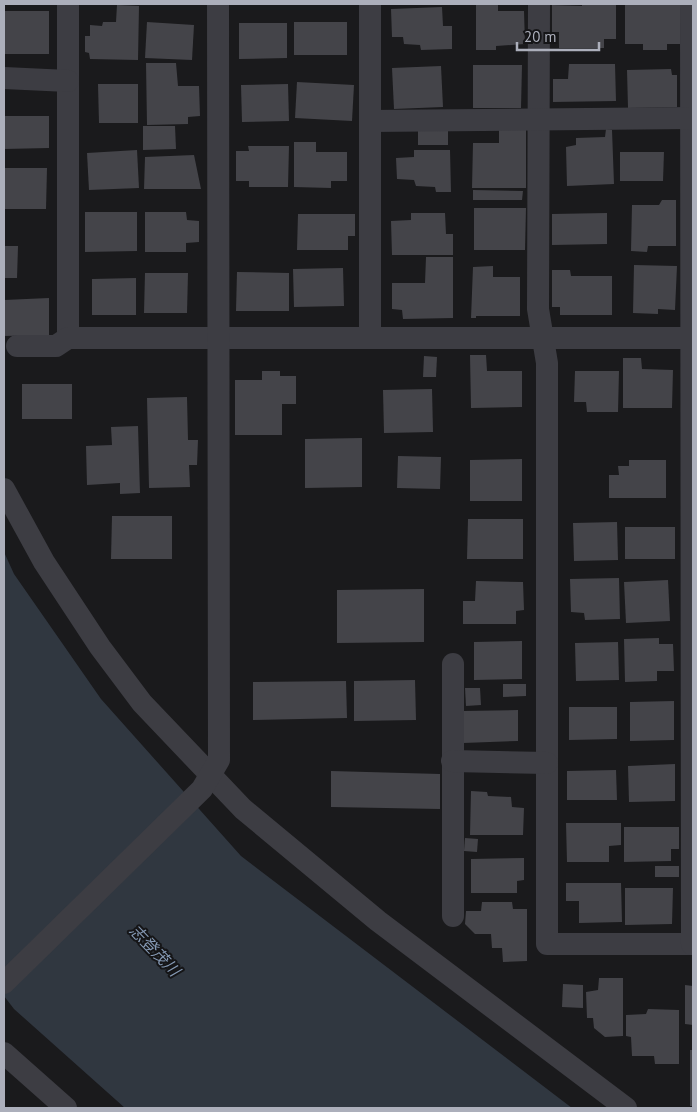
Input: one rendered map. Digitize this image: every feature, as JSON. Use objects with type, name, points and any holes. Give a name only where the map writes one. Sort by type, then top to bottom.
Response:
[{"type":"street","points":[[68,4],[68,338]]},
{"type":"street","points":[[6,981],[206,782],[218,760],[218,4]]},
{"type":"street","points":[[370,4],[370,338]]},
{"type":"street","points":[[539,4],[538,310],[547,363],[547,944],[692,944],[691,4]]},
{"type":"street","points":[[4,78],[68,82]]},
{"type":"street","points":[[370,121],[692,118]]},
{"type":"street","points":[[17,346],[56,346],[68,338],[692,338]]},
{"type":"street","points":[[4,489],[44,562],[100,647],[142,703],[206,782],[243,809],[378,921],[626,1108]]},
{"type":"street","points":[[453,664],[453,916]]},
{"type":"street","points":[[452,761],[547,763]]},
{"type":"street","points":[[4,1053],[66,1108]]},
{"type":"water","name":"志登茂川","points":[[4,552],[14,574],[101,699],[241,856],[572,1108],[125,1108],[14,1009],[4,996]]},
{"type":"building","points":[[476,4],[498,4],[498,11],[524,11],[525,44],[496,46],[496,50],[476,50]]},
{"type":"building","points":[[582,4],[616,4],[616,39],[604,39],[604,48],[559,48],[559,32],[552,32],[552,5],[582,6]]},
{"type":"building","points":[[625,4],[680,4],[680,44],[667,44],[667,50],[643,50],[643,44],[625,44]]},
{"type":"building","points":[[117,5],[139,6],[138,60],[90,59],[89,53],[85,52],[85,36],[90,36],[90,25],[102,26],[103,22],[116,22]]},
{"type":"building","points":[[442,7],[443,26],[452,26],[452,49],[421,50],[420,45],[404,44],[403,37],[392,37],[391,9]]},
{"type":"building","points":[[4,11],[49,11],[49,54],[4,54]]},
{"type":"building","points":[[147,22],[194,25],[192,60],[145,58]]},
{"type":"building","points":[[294,22],[347,22],[347,55],[294,55]]},
{"type":"building","points":[[239,23],[287,23],[287,58],[239,59]]},
{"type":"building","points":[[146,63],[176,63],[178,86],[199,86],[200,116],[188,117],[188,124],[147,125]]},
{"type":"building","points":[[569,64],[615,64],[616,101],[553,102],[553,79],[568,79]]},
{"type":"building","points":[[473,65],[522,65],[521,108],[473,108]]},
{"type":"building","points":[[441,66],[443,107],[394,109],[392,68]]},
{"type":"building","points":[[671,69],[672,75],[677,75],[677,107],[628,108],[627,70]]},
{"type":"building","points":[[297,82],[354,85],[352,121],[295,118]]},
{"type":"building","points":[[98,84],[138,84],[138,123],[99,123]]},
{"type":"building","points":[[288,84],[289,121],[242,122],[241,85]]},
{"type":"building","points":[[4,116],[49,116],[49,148],[4,149]]},
{"type":"building","points":[[143,126],[175,126],[176,149],[143,150]]},
{"type":"building","points":[[499,128],[526,128],[526,188],[472,188],[473,143],[499,143]]},
{"type":"building","points":[[418,129],[448,129],[448,145],[418,145]]},
{"type":"building","points":[[606,129],[612,130],[614,184],[567,186],[566,147],[576,145],[576,138],[605,137]]},
{"type":"building","points":[[294,142],[316,142],[316,152],[347,152],[347,181],[331,181],[331,188],[294,187]]},
{"type":"building","points":[[248,146],[289,146],[288,187],[249,187],[249,181],[236,181],[236,151],[249,151]]},
{"type":"building","points":[[137,150],[139,188],[89,190],[87,153]]},
{"type":"building","points":[[414,150],[450,150],[451,192],[436,192],[435,187],[416,186],[414,180],[397,179],[396,158],[414,157]]},
{"type":"building","points":[[620,152],[664,152],[663,181],[620,181]]},
{"type":"building","points":[[194,155],[201,189],[144,189],[145,157]]},
{"type":"building","points":[[4,168],[47,168],[46,209],[4,209]]},
{"type":"building","points":[[473,190],[523,191],[522,200],[473,200]]},
{"type":"building","points":[[662,200],[676,200],[676,246],[648,246],[647,252],[631,251],[632,205],[659,205]]},
{"type":"building","points":[[474,208],[526,208],[525,250],[474,250]]},
{"type":"building","points":[[85,212],[137,212],[137,251],[85,252]]},
{"type":"building","points":[[145,212],[186,212],[187,220],[199,221],[199,242],[186,243],[186,252],[145,252]]},
{"type":"building","points":[[411,213],[445,213],[446,234],[453,234],[453,255],[392,255],[391,221],[411,220]]},
{"type":"building","points":[[607,213],[607,244],[552,245],[552,214]]},
{"type":"building","points":[[298,214],[355,214],[355,236],[348,236],[348,250],[297,250]]},
{"type":"building","points":[[4,246],[18,246],[17,278],[4,278]]},
{"type":"building","points":[[426,257],[453,257],[453,318],[403,319],[402,310],[392,309],[392,283],[425,283]]},
{"type":"building","points":[[634,265],[677,266],[675,310],[658,309],[658,314],[633,313]]},
{"type":"building","points":[[493,266],[493,277],[520,277],[520,316],[476,316],[476,318],[471,318],[473,267]]},
{"type":"building","points":[[343,268],[344,306],[294,307],[293,269]]},
{"type":"building","points":[[552,270],[570,270],[571,276],[612,276],[612,315],[560,315],[560,307],[552,307]]},
{"type":"building","points":[[237,272],[289,273],[289,311],[236,311]]},
{"type":"building","points":[[145,273],[188,273],[187,313],[144,313]]},
{"type":"building","points":[[136,278],[136,315],[92,315],[92,279]]},
{"type":"building","points":[[49,298],[49,335],[4,336],[4,300]]},
{"type":"building","points":[[470,355],[486,355],[487,371],[522,371],[522,407],[471,408]]},
{"type":"building","points":[[424,356],[437,357],[436,377],[423,377]]},
{"type":"building","points":[[623,358],[641,358],[642,369],[673,370],[672,408],[623,408]]},
{"type":"building","points":[[262,371],[280,371],[280,376],[296,376],[296,404],[282,404],[282,435],[235,435],[235,380],[262,380]]},
{"type":"building","points":[[575,371],[619,371],[618,412],[587,412],[586,402],[574,402]]},
{"type":"building","points":[[22,384],[72,384],[72,419],[22,419]]},
{"type":"building","points":[[432,389],[433,432],[384,433],[383,390]]},
{"type":"building","points":[[187,397],[188,440],[198,440],[197,465],[189,465],[190,487],[149,488],[147,398]]},
{"type":"building","points":[[138,426],[140,493],[120,494],[120,483],[87,485],[86,446],[112,445],[111,427]]},
{"type":"building","points":[[362,438],[362,487],[305,488],[305,439]]},
{"type":"building","points":[[398,456],[441,457],[440,489],[397,488]]},
{"type":"building","points":[[522,459],[522,501],[470,501],[470,460]]},
{"type":"building","points":[[629,460],[666,460],[666,498],[609,498],[609,475],[619,475],[618,466],[629,466]]},
{"type":"building","points":[[112,516],[172,516],[172,559],[111,559]]},
{"type":"building","points":[[468,519],[523,519],[523,559],[467,559]]},
{"type":"building","points":[[617,522],[618,560],[574,561],[573,523]]},
{"type":"building","points":[[625,527],[675,527],[675,559],[625,559]]},
{"type":"building","points":[[619,578],[620,619],[585,620],[584,613],[571,612],[570,579]]},
{"type":"building","points":[[668,580],[670,621],[626,623],[624,582]]},
{"type":"building","points":[[476,581],[523,582],[524,610],[516,611],[516,624],[463,624],[463,601],[475,601]]},
{"type":"building","points":[[424,589],[424,642],[337,643],[337,590]]},
{"type":"building","points":[[659,638],[659,644],[673,644],[674,671],[657,671],[657,681],[625,682],[624,639]]},
{"type":"building","points":[[522,641],[522,679],[474,680],[474,642]]},
{"type":"building","points":[[618,642],[619,680],[576,681],[575,643]]},
{"type":"building","points":[[415,680],[416,720],[354,721],[354,681]]},
{"type":"building","points":[[346,681],[347,718],[253,720],[253,682]]},
{"type":"building","points":[[503,684],[526,684],[526,696],[503,697]]},
{"type":"building","points":[[465,688],[480,688],[481,705],[466,706]]},
{"type":"building","points":[[674,701],[674,740],[630,741],[630,702]]},
{"type":"building","points":[[569,707],[617,707],[617,739],[569,740]]},
{"type":"building","points":[[518,710],[518,741],[463,743],[463,711]]},
{"type":"building","points":[[675,764],[675,801],[629,802],[628,766]]},
{"type":"building","points":[[616,770],[617,800],[567,800],[567,771]]},
{"type":"building","points":[[331,771],[440,774],[440,809],[331,807]]},
{"type":"building","points":[[471,791],[487,792],[488,796],[511,797],[512,807],[524,808],[523,835],[470,835]]},
{"type":"building","points":[[566,823],[621,823],[621,845],[609,846],[609,862],[567,862]]},
{"type":"building","points":[[624,827],[679,827],[679,849],[671,849],[671,861],[624,862]]},
{"type":"building","points":[[465,838],[478,839],[477,852],[464,851]]},
{"type":"building","points":[[524,858],[524,880],[517,881],[517,893],[471,893],[471,859]]},
{"type":"building","points":[[655,866],[679,866],[679,877],[655,877]]},
{"type":"building","points":[[566,883],[621,883],[622,922],[579,923],[579,901],[566,901]]},
{"type":"building","points":[[625,888],[673,888],[672,924],[625,925]]},
{"type":"building","points":[[482,902],[512,902],[513,909],[527,909],[527,961],[503,962],[502,948],[492,948],[491,934],[475,934],[465,924],[466,911],[481,911]]},
{"type":"building","points":[[599,978],[623,978],[623,1036],[605,1037],[594,1028],[593,1018],[587,1018],[586,992],[598,990]]},
{"type":"building","points":[[563,984],[583,985],[583,1008],[562,1007]]},
{"type":"building","points":[[685,985],[693,986],[693,1025],[685,1024]]},
{"type":"building","points":[[648,1009],[679,1010],[679,1064],[655,1064],[654,1056],[632,1056],[631,1037],[626,1036],[626,1015],[646,1014]]},
{"type":"building","points":[[690,1050],[693,1050],[693,1106],[690,1106]]}]
